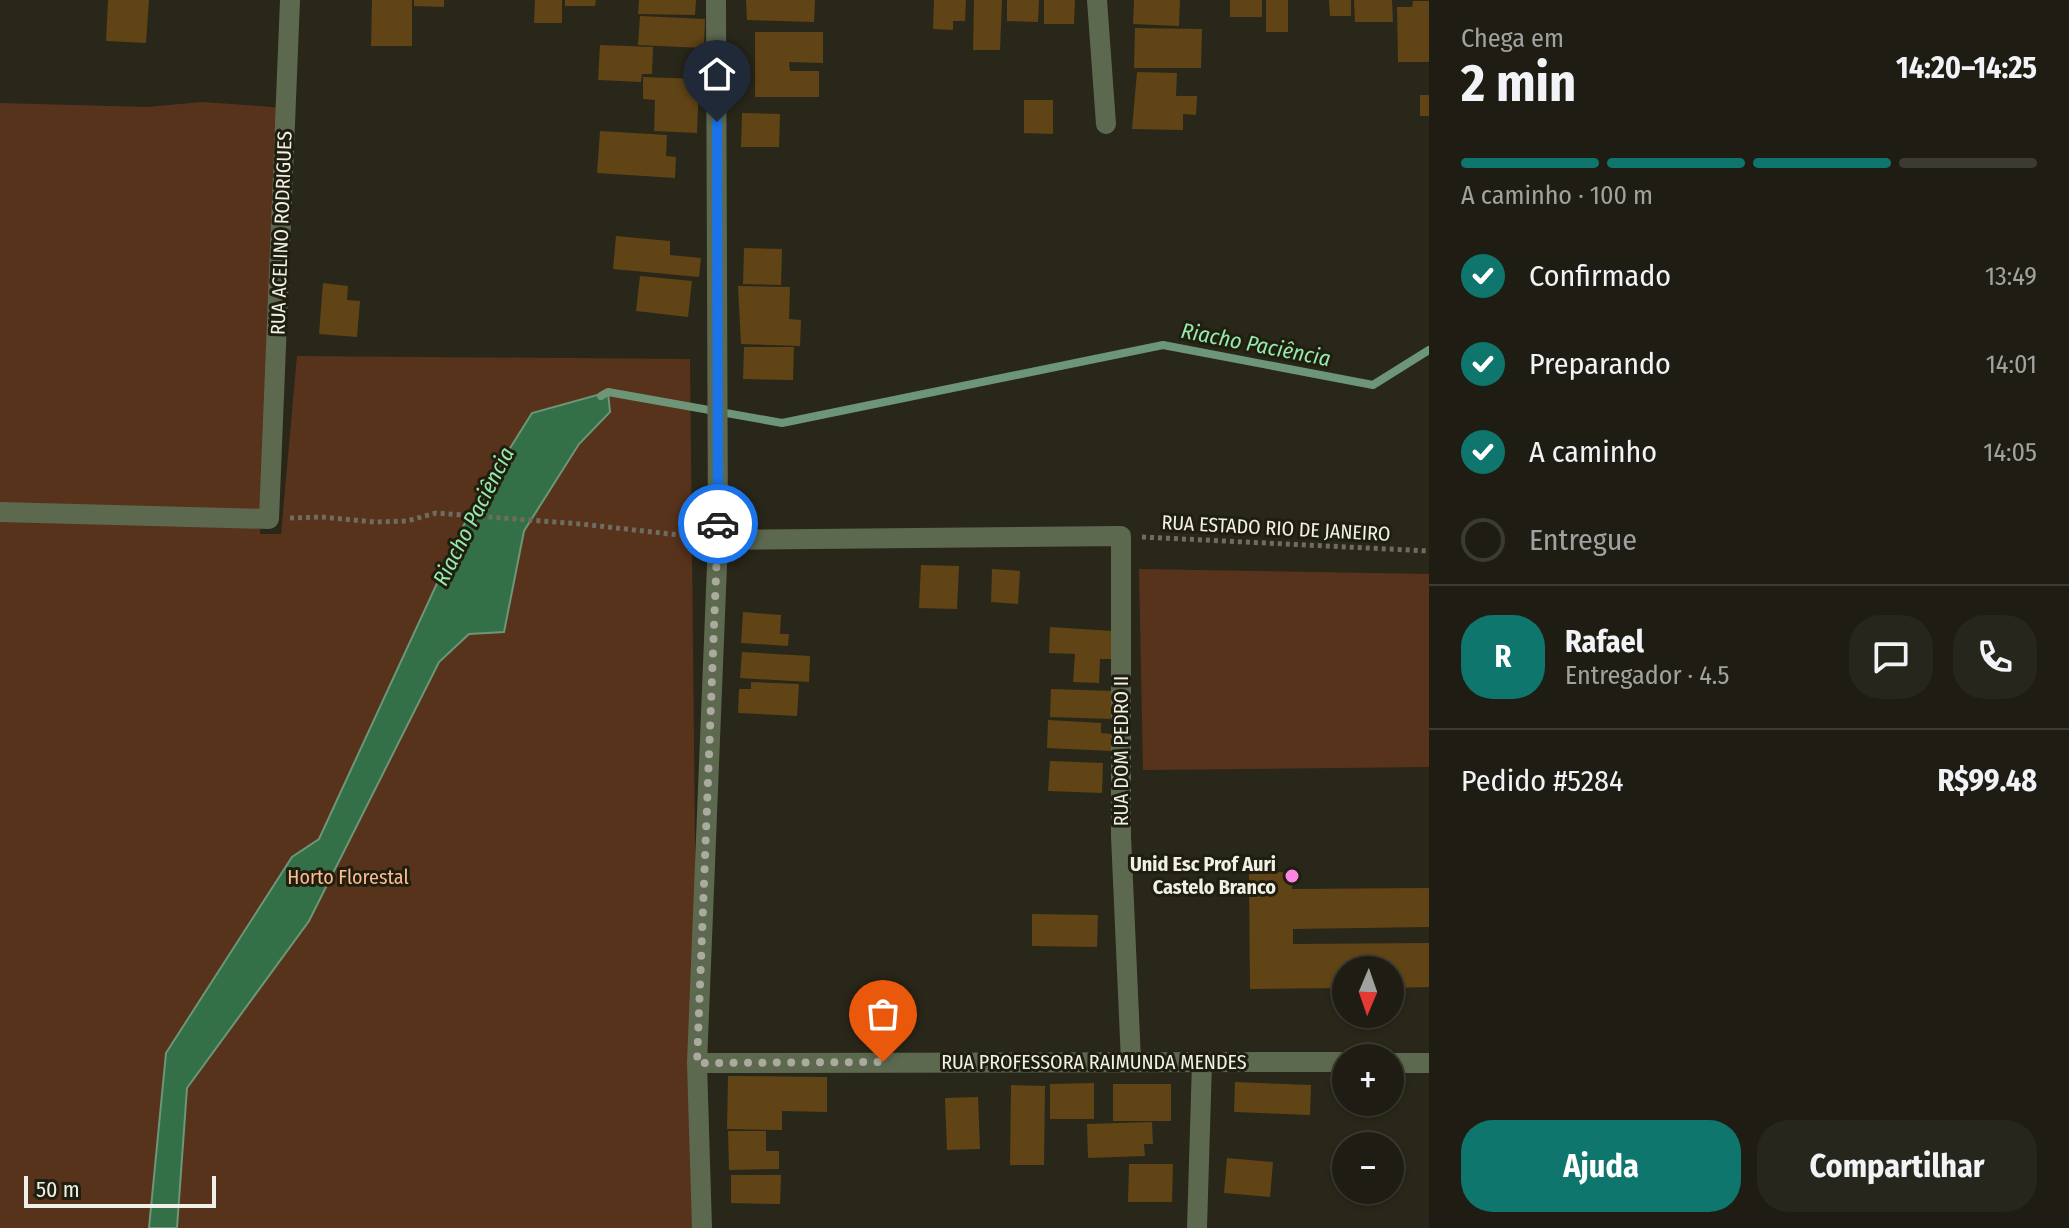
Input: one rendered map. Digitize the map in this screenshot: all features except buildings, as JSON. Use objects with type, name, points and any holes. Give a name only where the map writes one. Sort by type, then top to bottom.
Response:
[{"type":"street","name":"RUA ACELINO RODRIGUES","points":[[269,519],[290,0]]},
{"type":"street","points":[[702,1228],[697,1063],[718,540],[716,0]]},
{"type":"street","points":[[1097,0],[1106,124]]},
{"type":"street","points":[[0,512],[269,519]]},
{"type":"street","points":[[718,540],[1121,536]]},
{"type":"street","name":"RUA DOM PEDRO II","points":[[1121,536],[1121,836],[1131,1061]]},
{"type":"street","points":[[1197,1228],[1202,1062]]},
{"type":"street","name":"RUA PROFESSORA RAIMUNDA MENDES","points":[[697,1063],[1332,1062]]},
{"type":"street","points":[[1404,1063],[1429,1063]]},
{"type":"path","points":[[269,519],[322,517],[374,522],[407,521],[436,513],[581,524],[718,540]]},
{"type":"path","name":"RUA ESTADO RIO DE JANEIRO","points":[[1121,536],[1429,551]]},
{"type":"green space","name":"Horto Florestal","points":[[202,102],[286,108],[260,534],[281,534],[297,356],[690,359],[699,1228],[0,1228],[0,103],[147,107]]},
{"type":"green space","points":[[1139,569],[1429,574],[1429,767],[1143,770]]},
{"type":"water","points":[[608,392],[610,412],[579,444],[524,531],[504,632],[469,634],[439,662],[309,921],[187,1088],[177,1228],[149,1228],[166,1053],[292,857],[319,839],[469,514],[532,413]]},
{"type":"waterway","name":"Riacho Paciência","points":[[601,396],[608,392],[782,423],[1163,345],[1373,385],[1429,350]]},
{"type":"way so far","points":[[718,524],[697,1063],[883,1062]]},
{"type":"place","name":"Unid Esc Prof Auri Castelo Branco","points":[[1292,876]]},
{"type":"route","points":[[717,122],[718,524]]}]
